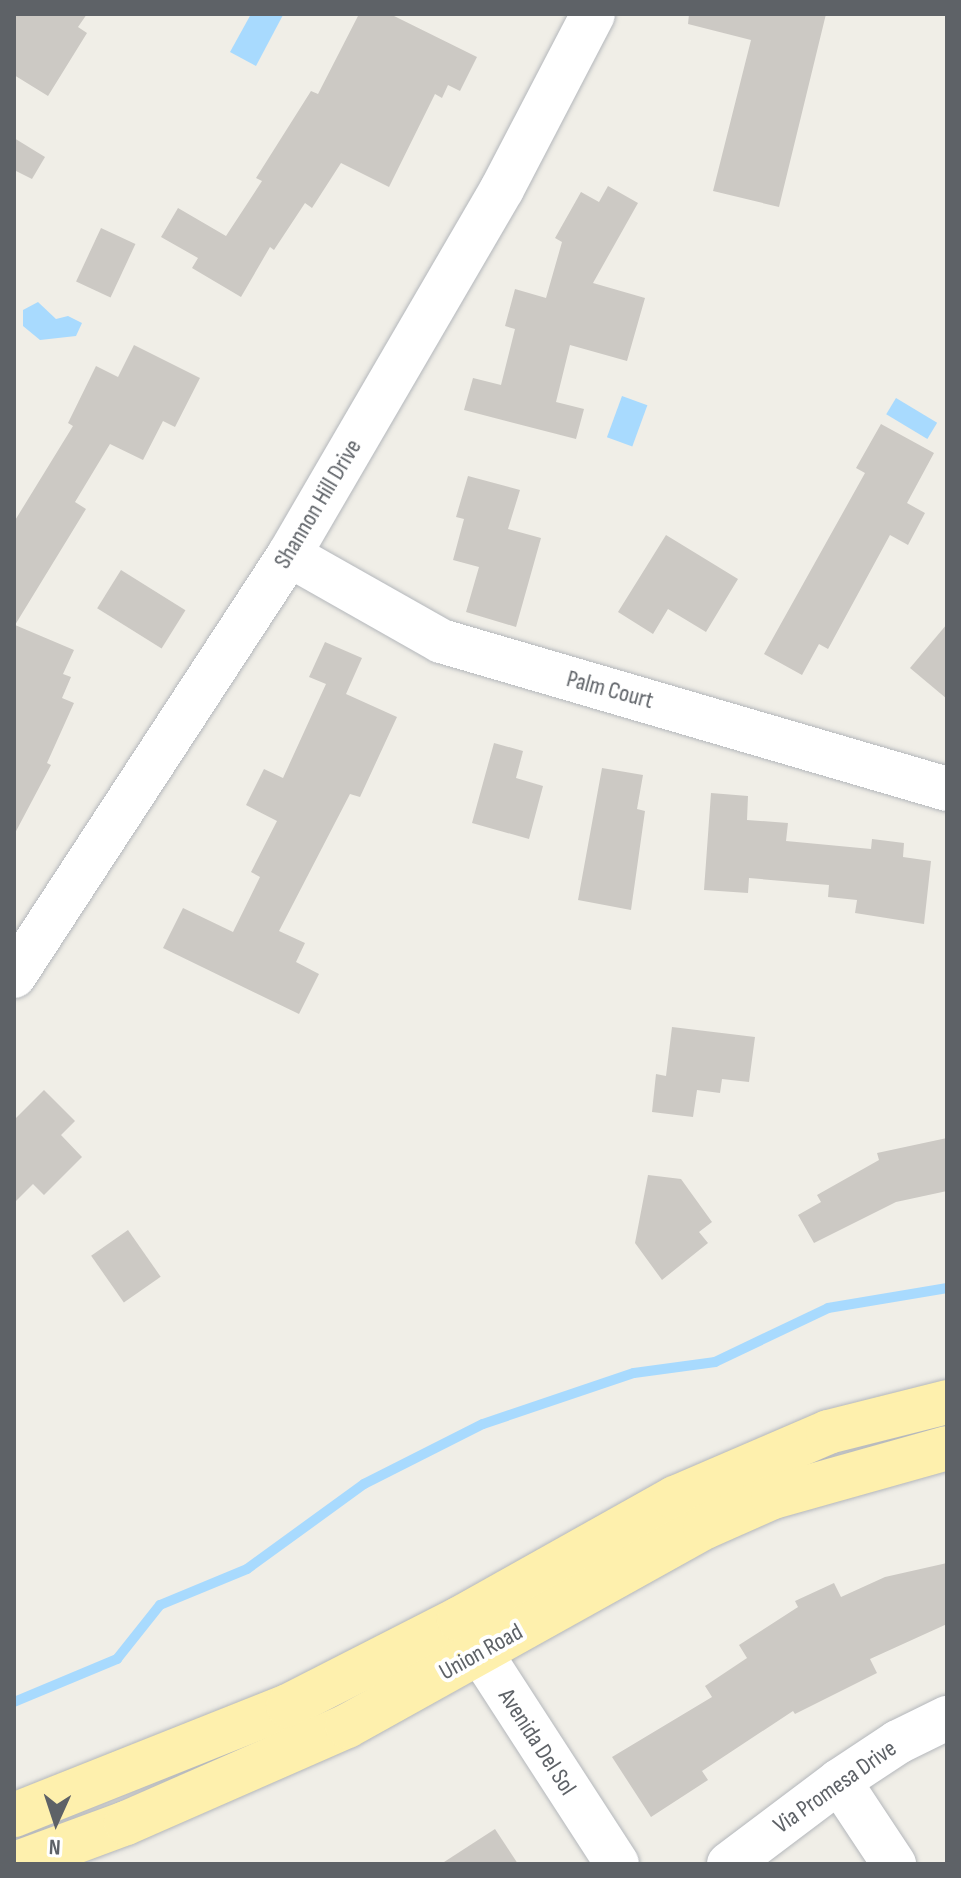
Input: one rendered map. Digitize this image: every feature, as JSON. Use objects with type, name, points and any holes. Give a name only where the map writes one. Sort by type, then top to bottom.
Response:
[{"type":"main road","name":"Union Road","points":[[15,1864],[126,1823],[347,1726],[469,1636],[675,1498],[828,1432],[947,1402]]},
{"type":"main road","name":"Union Road","points":[[14,1815],[469,1636],[773,1497],[947,1448]]},
{"type":"street","name":"Shannon Hill Drive","points":[[14,976],[289,555],[502,189],[593,14]]},
{"type":"street","name":"Palm Court","points":[[289,555],[372,605],[455,646],[833,752],[947,789]]},
{"type":"street","name":"Avenida Del Sol","points":[[469,1636],[617,1864]]},
{"type":"street","name":"Via Promesa Drive","points":[[729,1864],[839,1781],[898,1742],[947,1718]]},
{"type":"street","points":[[839,1781],[894,1864]]},
{"type":"water","points":[[251,14],[283,15],[256,66],[230,52]]},
{"type":"water","points":[[38,302],[56,319],[68,316],[82,323],[76,336],[40,340],[23,326],[23,310]]},
{"type":"water","points":[[622,396],[647,405],[632,447],[607,437]]},
{"type":"water","points":[[896,398],[937,423],[927,439],[886,414]]},
{"type":"building","points":[[14,14],[87,14],[78,27],[87,33],[48,96],[14,75]]},
{"type":"building","points":[[359,14],[390,14],[477,57],[460,91],[448,85],[442,98],[435,94],[389,187],[341,163],[312,208],[305,203],[274,250],[270,247],[241,297],[192,268],[198,258],[161,237],[178,208],[226,236],[262,181],[256,178],[311,91],[318,94]]},
{"type":"building","points":[[689,14],[826,14],[779,207],[713,191],[751,40],[688,24]]},
{"type":"building","points":[[14,138],[45,157],[32,179],[14,170]]},
{"type":"building","points":[[608,186],[638,203],[593,283],[645,298],[627,361],[570,345],[556,402],[584,409],[576,439],[464,410],[473,378],[501,385],[515,329],[505,326],[515,289],[546,298],[562,242],[555,238],[581,192],[599,202]]},
{"type":"building","points":[[101,228],[135,244],[111,298],[76,281]]},
{"type":"building","points":[[134,345],[200,378],[175,427],[163,421],[143,460],[110,444],[75,502],[86,509],[15,625],[74,650],[63,674],[71,677],[62,698],[74,703],[47,763],[51,765],[14,835],[14,522],[73,426],[68,423],[96,366],[118,377]]},
{"type":"building","points":[[881,424],[934,453],[907,503],[925,513],[908,545],[890,535],[828,649],[819,644],[802,675],[764,654],[865,473],[856,468]]},
{"type":"building","points":[[468,476],[520,490],[508,529],[541,538],[516,627],[466,612],[479,567],[453,560],[464,519],[456,517]]},
{"type":"building","points":[[666,535],[738,579],[706,632],[668,609],[653,634],[618,612]]},
{"type":"building","points":[[121,570],[185,610],[162,648],[97,608]]},
{"type":"building","points":[[947,624],[947,699],[910,668]]},
{"type":"building","points":[[325,642],[362,658],[346,694],[397,717],[360,797],[350,794],[279,931],[305,943],[296,962],[319,974],[299,1014],[163,948],[183,908],[233,932],[260,877],[251,872],[277,821],[246,805],[264,769],[283,778],[326,684],[309,677]]},
{"type":"building","points":[[494,743],[523,751],[516,778],[543,786],[529,839],[472,823]]},
{"type":"building","points":[[602,768],[643,775],[637,809],[645,811],[631,910],[578,900]]},
{"type":"building","points":[[711,793],[748,796],[747,820],[788,823],[786,841],[871,849],[872,839],[904,843],[903,857],[931,861],[924,924],[855,913],[857,900],[828,897],[829,885],[749,878],[748,893],[704,890]]},
{"type":"building","points":[[672,1027],[755,1037],[749,1082],[722,1079],[720,1093],[697,1090],[693,1117],[652,1112],[656,1074],[666,1076]]},
{"type":"building","points":[[44,1090],[75,1121],[61,1135],[82,1157],[44,1195],[33,1184],[14,1203],[14,1120]]},
{"type":"building","points":[[947,1138],[947,1191],[896,1202],[814,1243],[798,1215],[821,1202],[817,1195],[879,1160],[877,1153]]},
{"type":"building","points":[[648,1175],[681,1179],[712,1222],[699,1232],[708,1243],[662,1280],[635,1243]]},
{"type":"building","points":[[128,1230],[161,1277],[124,1303],[91,1256]]},
{"type":"building","points":[[947,1563],[947,1624],[870,1659],[877,1673],[795,1714],[793,1711],[702,1771],[708,1780],[651,1817],[612,1757],[712,1697],[705,1686],[747,1658],[739,1645],[798,1607],[795,1601],[834,1583],[841,1597],[885,1577]]},
{"type":"building","points":[[495,1829],[518,1864],[441,1864]]},
{"type":"waterway","points":[[14,1702],[117,1659],[160,1605],[247,1569],[364,1484],[483,1424],[634,1373],[715,1362],[828,1308],[947,1288]]}]
